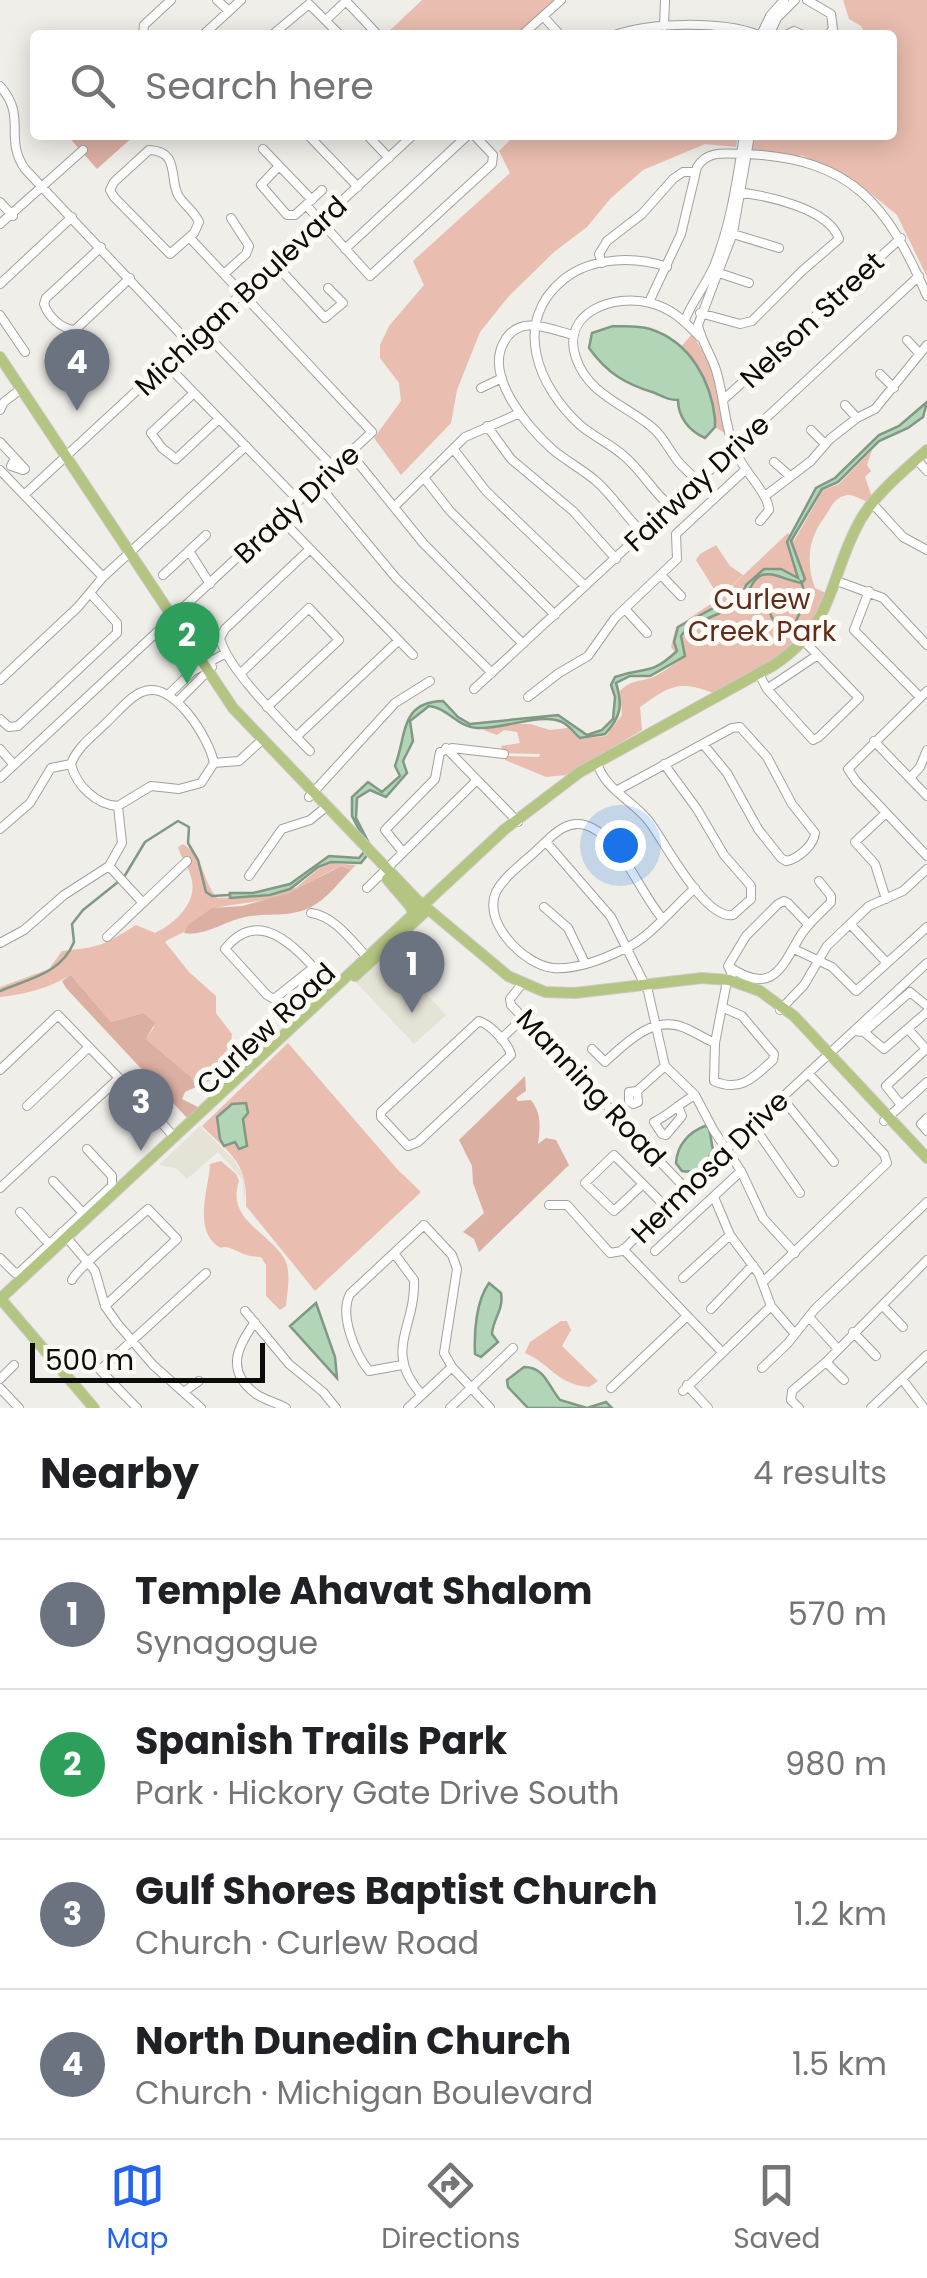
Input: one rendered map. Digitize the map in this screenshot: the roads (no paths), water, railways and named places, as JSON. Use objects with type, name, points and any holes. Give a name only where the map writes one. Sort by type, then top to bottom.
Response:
[{"type":"main road","points":[[0,357],[228,712],[386,875],[520,986],[565,1000],[646,988],[728,983],[782,1008],[927,1167]]},
{"type":"main road","points":[[0,368],[19,391]]},
{"type":"main road","name":"Curlew Road","points":[[3,1302],[67,1236],[333,988],[553,792],[759,674],[804,641],[826,610],[855,530],[872,503],[927,450]]},
{"type":"main road","name":"Curlew Road","points":[[424,908],[505,829],[518,822]]},
{"type":"main road","points":[[424,908],[520,986]]},
{"type":"main road","name":"Curlew Road","points":[[3,1302],[67,1236],[154,1163],[356,976],[375,952]]},
{"type":"main road","points":[[310,1018],[333,988]]},
{"type":"main road","points":[[886,1119],[927,1158]]},
{"type":"main road","points":[[154,1163],[174,1137]]},
{"type":"main road","points":[[3,1302],[94,1408]]},
{"type":"main road","points":[[3,1302],[86,1408]]},
{"type":"street","points":[[144,30],[171,0]]},
{"type":"street","points":[[217,0],[228,11]]},
{"type":"street","points":[[208,30],[241,0]]},
{"type":"street","points":[[326,19],[346,0],[373,30]]},
{"type":"street","points":[[528,30],[561,0]]},
{"type":"street","points":[[664,26],[665,0]]},
{"type":"street","points":[[762,30],[784,0]]},
{"type":"street","points":[[771,30],[795,0]]},
{"type":"street","points":[[807,0],[831,14],[832,30]]},
{"type":"street","points":[[277,30],[306,4],[314,6],[336,30]]},
{"type":"street","points":[[543,16],[556,30]]},
{"type":"street","points":[[631,30],[664,26],[746,30]]},
{"type":"street","points":[[0,86],[16,114],[14,143],[20,162],[190,344]]},
{"type":"street","points":[[313,140],[358,187]]},
{"type":"street","points":[[372,140],[389,158]]},
{"type":"street","name":"Michigan Boulevard","points":[[24,495],[168,365],[317,219],[408,140]]},
{"type":"street","points":[[345,250],[466,140]]},
{"type":"street","points":[[263,149],[309,202],[317,219],[370,276],[495,159],[476,140]]},
{"type":"street","points":[[700,337],[700,313],[730,233],[746,140]]},
{"type":"street","points":[[0,224],[84,150]]},
{"type":"street","points":[[149,150],[157,150],[172,165],[178,195],[198,218],[198,228],[190,238],[174,252],[168,252],[111,194],[114,182],[149,150]]},
{"type":"street","points":[[649,302],[681,234],[699,162],[707,156],[744,154],[796,160],[840,178],[874,204],[901,238],[927,296]]},
{"type":"street","points":[[279,166],[262,182],[263,190],[291,217],[322,190]]},
{"type":"street","points":[[602,263],[600,250],[607,240],[642,214],[678,174],[696,172]]},
{"type":"street","points":[[700,313],[740,324],[752,321],[840,239],[835,230],[812,212],[739,192]]},
{"type":"street","points":[[0,202],[13,216]]},
{"type":"street","points":[[0,284],[72,218]]},
{"type":"street","points":[[224,274],[249,246],[231,218]]},
{"type":"street","points":[[730,233],[780,248]]},
{"type":"street","points":[[190,238],[241,295]]},
{"type":"street","name":"Nelson Street","points":[[723,400],[901,238]]},
{"type":"street","points":[[101,247],[46,298],[47,312],[69,330],[79,327],[130,278]]},
{"type":"street","points":[[668,266],[639,260],[602,263],[582,268],[564,279],[546,300],[535,326],[535,357],[556,399],[588,431],[630,462],[671,507]]},
{"type":"street","points":[[274,264],[325,318],[343,303],[328,288]]},
{"type":"street","points":[[715,272],[748,283]]},
{"type":"street","points":[[681,318],[715,272]]},
{"type":"street","name":"Fairway Drive","points":[[474,690],[919,276]]},
{"type":"street","name":"Brady Drive","points":[[0,778],[372,432],[241,295]]},
{"type":"street","points":[[699,482],[677,461],[655,430],[596,389],[577,362],[573,335],[583,317],[597,307],[626,300],[649,302],[681,318],[700,337],[715,366],[734,449],[744,471],[765,496],[769,510],[760,521]]},
{"type":"street","points":[[0,314],[24,352]]},
{"type":"street","points":[[573,335],[521,325],[505,339],[499,358],[502,378],[520,412],[554,450],[600,484],[643,533]]},
{"type":"street","points":[[203,332],[334,468]]},
{"type":"street","points":[[907,340],[920,353]]},
{"type":"street","points":[[765,496],[811,461],[857,418],[875,410],[927,345]]},
{"type":"street","points":[[168,365],[299,501]]},
{"type":"street","points":[[880,374],[894,388]]},
{"type":"street","points":[[480,388],[502,378]]},
{"type":"street","points":[[0,410],[3,402],[19,391]]},
{"type":"street","points":[[194,393],[150,432],[162,448],[176,459],[219,419]]},
{"type":"street","points":[[846,405],[857,418]]},
{"type":"street","points":[[394,507],[465,438],[520,412]]},
{"type":"street","points":[[487,426],[512,459],[573,511],[616,559]]},
{"type":"street","points":[[811,430],[825,444]]},
{"type":"street","points":[[0,442],[15,458]]},
{"type":"street","points":[[0,680],[103,577],[246,446]]},
{"type":"street","points":[[454,450],[486,490],[586,586]]},
{"type":"street","points":[[350,454],[423,544],[523,644]]},
{"type":"street","points":[[917,460],[927,471]]},
{"type":"street","points":[[774,462],[790,476]]},
{"type":"street","points":[[0,470],[103,577]]},
{"type":"street","points":[[528,698],[588,656],[624,610],[678,558],[676,534],[744,471]]},
{"type":"street","points":[[425,478],[450,512],[554,615]]},
{"type":"street","points":[[318,484],[396,578],[492,673]]},
{"type":"street","points":[[872,503],[903,537],[927,550]]},
{"type":"street","points":[[281,519],[413,655]]},
{"type":"street","points":[[163,575],[206,535]]},
{"type":"street","points":[[310,549],[220,638],[227,655],[267,707],[310,752]]},
{"type":"street","points":[[188,552],[210,584]]},
{"type":"street","points":[[662,575],[682,596]]},
{"type":"street","points":[[837,581],[883,598],[927,645]]},
{"type":"street","points":[[870,592],[854,630],[923,694],[848,769],[927,856]]},
{"type":"street","points":[[0,720],[9,727],[18,726],[117,632],[117,623],[90,593]]},
{"type":"street","points":[[241,673],[309,608],[339,640],[267,707]]},
{"type":"street","points":[[624,610],[647,633]]},
{"type":"street","points":[[759,674],[813,740],[818,737],[860,698],[804,641]]},
{"type":"street","points":[[296,737],[398,642]]},
{"type":"street","points":[[177,702],[203,671],[227,655]]},
{"type":"street","points":[[767,688],[816,656]]},
{"type":"street","points":[[169,694],[193,671],[203,671]]},
{"type":"street","points":[[311,794],[394,702],[430,682]]},
{"type":"street","points":[[151,690],[169,694],[177,702],[200,730],[214,763],[200,783],[179,788],[151,786],[118,806],[96,800],[75,777],[70,764],[77,750],[134,697],[151,690]]},
{"type":"street","points":[[618,790],[732,728],[740,727],[767,758],[792,804],[815,833],[813,842],[790,861],[781,858],[758,829],[730,778],[703,744]]},
{"type":"street","points":[[874,740],[927,796]]},
{"type":"street","points":[[214,763],[234,763],[260,742]]},
{"type":"street","points":[[446,748],[504,754]]},
{"type":"street","points":[[446,748],[518,822]]},
{"type":"street","points":[[402,851],[385,830],[432,782],[437,757],[446,748]]},
{"type":"street","points":[[910,778],[927,750]]},
{"type":"street","points":[[4,753],[14,765]]},
{"type":"street","points":[[0,829],[30,803],[51,768],[70,764]]},
{"type":"street","points":[[598,764],[599,772],[652,823],[693,886],[720,914],[733,916],[753,893],[664,764]]},
{"type":"street","points":[[367,888],[386,875],[402,851],[478,780]]},
{"type":"street","points":[[0,944],[24,930],[64,895],[111,868],[122,843],[118,806]]},
{"type":"street","points":[[249,876],[282,829],[310,820],[324,809]]},
{"type":"street","points":[[886,813],[855,842],[875,864],[886,899]]},
{"type":"street","points":[[662,918],[621,856],[594,830],[572,825],[546,842],[498,888],[493,905],[494,919],[506,936],[542,966],[565,968],[627,948],[662,918],[693,886]]},
{"type":"street","points":[[546,842],[600,902],[627,948],[646,988],[664,1066],[695,1095],[741,1171],[763,1218],[795,1253]]},
{"type":"street","points":[[107,936],[187,862]]},
{"type":"street","points":[[111,868],[143,903]]},
{"type":"street","points":[[782,1008],[850,924],[869,906],[903,891],[927,869]]},
{"type":"street","points":[[728,966],[756,981],[769,978],[784,966],[808,924],[832,898],[818,882]]},
{"type":"street","points":[[728,966],[754,927],[784,900],[808,924]]},
{"type":"street","points":[[544,907],[568,928],[586,963]]},
{"type":"street","points":[[311,913],[320,914],[375,952]]},
{"type":"street","points":[[850,924],[886,964]]},
{"type":"street","points":[[794,949],[820,959],[856,991],[927,927]]},
{"type":"street","points":[[314,968],[274,999],[225,948],[244,933],[263,930],[278,934],[289,943],[314,968],[333,988]]},
{"type":"street","points":[[860,1031],[927,963]]},
{"type":"street","points":[[724,1008],[742,1016],[774,1057],[743,1086],[714,1081],[715,1043],[732,974],[728,966]]},
{"type":"street","name":"Manning Road","points":[[520,986],[510,1000],[523,1018],[687,1190]]},
{"type":"street","points":[[910,992],[927,1009],[884,1049],[860,1031],[910,992]]},
{"type":"street","points":[[0,1070],[58,1015],[119,1078],[0,1188]]},
{"type":"street","points":[[501,1039],[523,1018]]},
{"type":"street","points":[[478,1021],[501,1039],[512,1051],[509,1059],[414,1146],[408,1146],[381,1117],[385,1107],[478,1021]]},
{"type":"street","points":[[592,1049],[605,1062],[633,1036],[655,1026],[676,1025],[715,1043]]},
{"type":"street","points":[[901,1105],[886,1086],[926,1049],[908,1030]]},
{"type":"street","name":"Hermosa Drive","points":[[549,1204],[567,1205],[614,1255],[808,1073],[860,1031]]},
{"type":"street","points":[[27,1106],[89,1046]]},
{"type":"street","points":[[637,1091],[664,1066]]},
{"type":"street","points":[[763,1282],[888,1162],[808,1073]]},
{"type":"street","points":[[886,1119],[927,1082]]},
{"type":"street","points":[[678,1106],[695,1095]]},
{"type":"street","points":[[139,1096],[174,1137]]},
{"type":"street","points":[[782,1098],[834,1162]]},
{"type":"street","points":[[753,1125],[800,1193]]},
{"type":"street","points":[[0,1258],[14,1273],[49,1244],[67,1236],[83,1213],[114,1182],[87,1149]]},
{"type":"street","points":[[644,1184],[614,1212],[585,1183],[614,1156],[644,1184],[668,1208]]},
{"type":"street","points":[[655,1251],[741,1171]]},
{"type":"street","points":[[53,1181],[83,1213]]},
{"type":"street","points":[[714,1197],[730,1234],[763,1282],[771,1306],[795,1334]]},
{"type":"street","points":[[762,1368],[927,1202]]},
{"type":"street","points":[[72,1280],[75,1272],[148,1209],[177,1239],[106,1306]]},
{"type":"street","points":[[20,1212],[49,1244]]},
{"type":"street","points":[[402,1365],[368,1372],[345,1310],[350,1294],[365,1286],[424,1225],[452,1256],[458,1269],[443,1345],[452,1367],[490,1408]]},
{"type":"street","points":[[683,1278],[730,1234]]},
{"type":"street","points":[[67,1236],[90,1262],[106,1306],[131,1340],[157,1370],[201,1408]]},
{"type":"street","points":[[623,1249],[722,1352]]},
{"type":"street","points":[[394,1253],[414,1280],[402,1365],[422,1395]]},
{"type":"street","points":[[799,1408],[789,1395],[927,1260]]},
{"type":"street","points":[[711,1309],[753,1265]]},
{"type":"street","points":[[137,1408],[100,1370],[206,1273]]},
{"type":"street","points":[[708,1408],[685,1388],[771,1306]]},
{"type":"street","points":[[882,1306],[904,1327]]},
{"type":"street","points":[[245,1311],[289,1364],[336,1408]]},
{"type":"street","points":[[610,1388],[687,1316]]},
{"type":"street","points":[[810,1317],[837,1348]]},
{"type":"street","points":[[255,1322],[236,1351],[237,1366],[253,1391],[286,1408]]},
{"type":"street","points":[[853,1332],[876,1356]]},
{"type":"street","points":[[450,1408],[513,1348]]},
{"type":"street","points":[[871,1408],[927,1354]]},
{"type":"street","points":[[826,1362],[844,1380]]},
{"type":"street","points":[[0,1379],[14,1365]]},
{"type":"street","points":[[408,1408],[452,1367]]},
{"type":"street","points":[[902,1379],[924,1408]]},
{"type":"street","points":[[184,1391],[199,1381]]},
{"type":"street","points":[[0,1388],[19,1408]]},
{"type":"waterway","points":[[768,593],[765,601],[772,618],[790,630],[802,606],[801,581]]},
{"type":"waterway","points":[[124,877],[145,842],[178,821],[189,827],[188,843],[198,860],[206,892],[212,896],[229,895]]},
{"type":"waterway","points":[[0,991],[43,974],[61,961],[74,942],[72,924],[118,882]]},
{"type":"place","name":"North Dunedin Church","points":[[77,411]]},
{"type":"place","name":"Spanish Trails Park","points":[[187,684]]},
{"type":"place","name":"Temple Ahavat Shalom","points":[[412,1013]]},
{"type":"place","name":"Gulf Shores Baptist Church","points":[[141,1151]]},
{"type":"park label","name":"Curlew Creek Park","points":[[762,615]]}]
